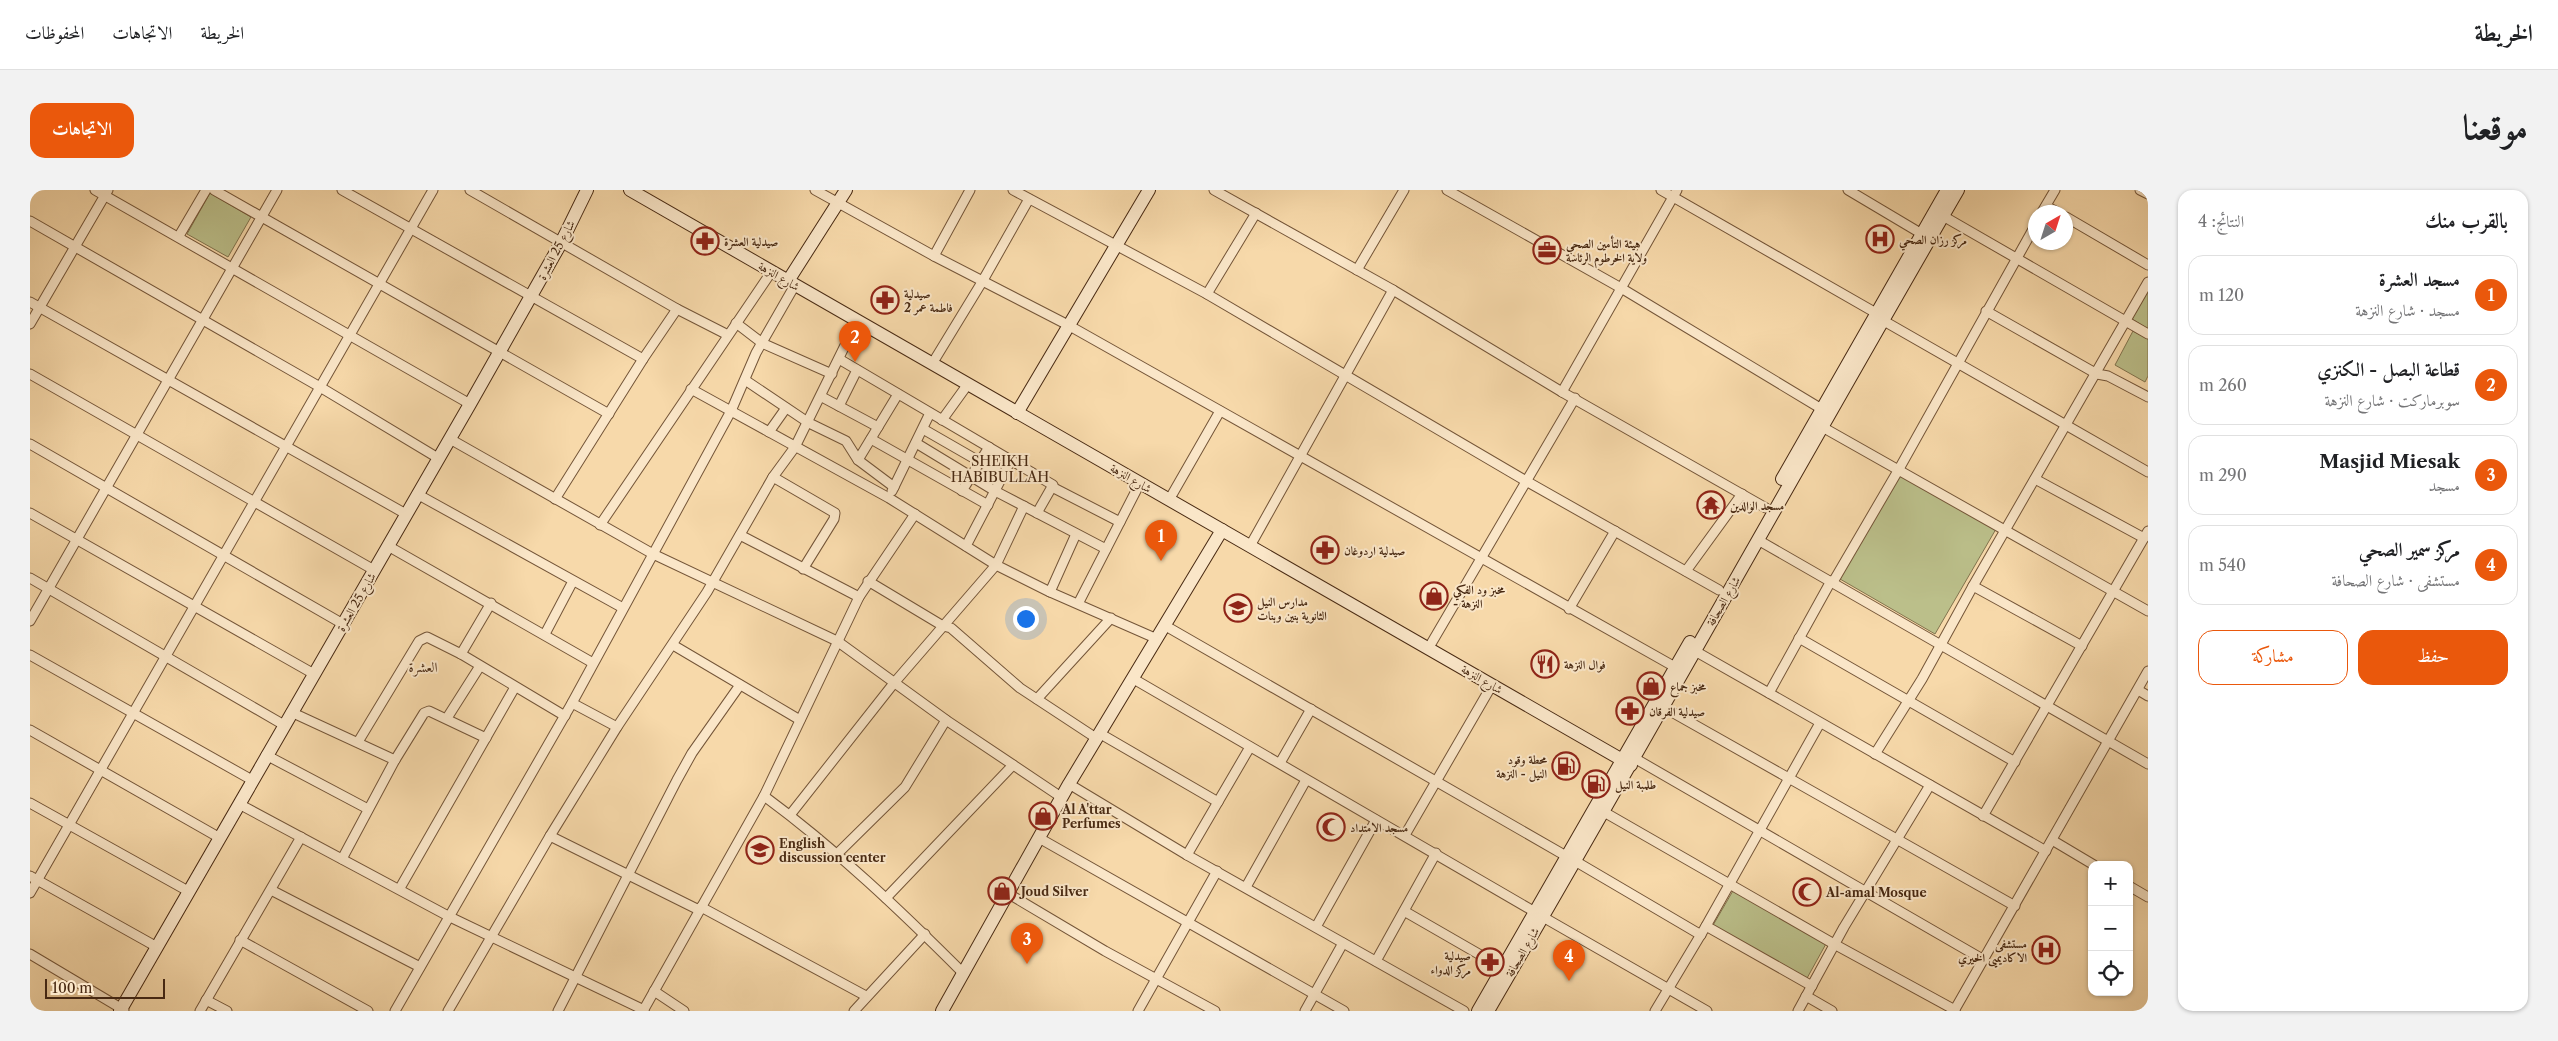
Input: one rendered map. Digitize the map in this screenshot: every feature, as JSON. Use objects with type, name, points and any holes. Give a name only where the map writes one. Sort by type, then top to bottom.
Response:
[{"type":"street","points":[[95,190],[106,193],[348,336],[470,404]]},
{"type":"street","points":[[179,236],[206,190]]},
{"type":"street","points":[[214,190],[609,414]]},
{"type":"street","points":[[30,621],[277,190]]},
{"type":"street","points":[[342,190],[643,359]]},
{"type":"street","points":[[30,893],[33,878],[68,825],[192,606],[434,190]]},
{"type":"street","points":[[470,190],[677,309],[728,335]]},
{"type":"street","name":"شارع 25 العشرة","points":[[122,1010],[266,755],[470,404],[588,190]]},
{"type":"street","name":"شارع النزهة","points":[[630,190],[1428,649],[1628,759]]},
{"type":"street","points":[[815,190],[982,282],[1068,325],[1569,610],[1675,667]]},
{"type":"street","points":[[395,1011],[565,716],[731,411],[792,283],[846,190]]},
{"type":"street","points":[[934,256],[970,190]]},
{"type":"street","points":[[1013,190],[1114,246],[1208,294],[1526,481],[1719,590]]},
{"type":"street","points":[[1017,412],[1149,190]]},
{"type":"street","points":[[1214,190],[1393,290],[1562,392],[1766,508]]},
{"type":"street","points":[[1357,270],[1404,190]]},
{"type":"street","points":[[1447,190],[1621,288],[1826,411]]},
{"type":"street","points":[[1661,190],[1675,193],[1957,363],[2148,472]]},
{"type":"street","points":[[1848,190],[1922,234]]},
{"type":"street","name":"شارع الصحافة","points":[[1880,317],[1922,234],[1947,190]]},
{"type":"street","name":"شارع الصحافة","points":[[1488,1011],[1570,858],[1628,759],[1663,707],[1758,540],[1826,411],[1880,317],[1958,190]]},
{"type":"street","points":[[2046,205],[2055,190]]},
{"type":"street","points":[[2140,190],[2148,194]]},
{"type":"street","points":[[30,324],[106,193]]},
{"type":"street","points":[[1562,392],[1675,193]]},
{"type":"street","points":[[932,364],[982,282],[1029,199]]},
{"type":"street","points":[[1208,294],[1256,213]]},
{"type":"street","points":[[1943,216],[2148,334]]},
{"type":"street","points":[[2073,221],[2148,265]]},
{"type":"street","points":[[30,222],[320,387],[438,458]]},
{"type":"street","points":[[1769,693],[1832,581],[1899,470],[2028,237]]},
{"type":"street","points":[[600,525],[772,271]]},
{"type":"street","points":[[1875,754],[1906,701],[1922,679],[1973,586],[2127,322],[2148,282]]},
{"type":"street","points":[[1250,546],[1393,290]]},
{"type":"street","points":[[30,302],[406,514]]},
{"type":"street","points":[[555,499],[643,359],[677,309]]},
{"type":"street","points":[[1986,311],[2097,374],[2108,376],[2148,397]]},
{"type":"street","points":[[448,1011],[490,936],[617,727],[673,645],[773,477],[796,447],[822,397],[857,321]]},
{"type":"street","points":[[736,323],[762,343],[832,374]]},
{"type":"street","points":[[839,359],[1053,485],[1052,487],[1120,522]]},
{"type":"street","points":[[839,406],[857,370]]},
{"type":"street","points":[[30,374],[374,570]]},
{"type":"street","points":[[745,380],[809,422],[846,441],[858,460],[894,487]]},
{"type":"street","points":[[942,420],[968,384]]},
{"type":"street","points":[[691,388],[889,498],[996,565],[1050,592],[1079,602],[1156,638]]},
{"type":"street","points":[[858,460],[898,394]]},
{"type":"street","points":[[822,397],[878,427]]},
{"type":"street","points":[[1428,649],[1575,398]]},
{"type":"street","points":[[769,432],[786,408]]},
{"type":"street","points":[[1170,500],[1220,410]]},
{"type":"street","points":[[889,498],[930,413]]},
{"type":"street","points":[[1819,425],[2148,611]]},
{"type":"street","name":"شارع الصحافة","points":[[1570,858],[1604,812],[1628,759],[1675,667],[1766,508],[1819,425]]},
{"type":"street","points":[[923,429],[1003,475]]},
{"type":"street","points":[[450,439],[653,554],[837,641],[946,720],[1061,797]]},
{"type":"street","points":[[871,439],[988,505]]},
{"type":"street","points":[[916,443],[995,491],[1106,550]]},
{"type":"street","points":[[30,444],[343,624]]},
{"type":"street","points":[[962,491],[989,447]]},
{"type":"street","points":[[966,546],[1011,460]]},
{"type":"street","points":[[773,477],[835,513],[834,519],[803,569]]},
{"type":"street","points":[[1983,816],[2146,535],[2035,478]]},
{"type":"street","points":[[1079,602],[1140,483]]},
{"type":"street","points":[[1037,513],[1052,487]]},
{"type":"street","points":[[417,494],[624,608]]},
{"type":"street","points":[[1686,571],[1742,494]]},
{"type":"street","points":[[790,815],[894,683],[996,565],[1024,506]]},
{"type":"street","points":[[30,513],[314,674]]},
{"type":"street","points":[[239,804],[450,916],[643,1010],[764,796],[859,597],[915,514]]},
{"type":"street","points":[[942,1011],[1097,735],[1222,530]]},
{"type":"street","points":[[1569,610],[1615,531]]},
{"type":"street","points":[[1050,592],[1076,534]]},
{"type":"street","points":[[740,535],[859,597]]},
{"type":"street","points":[[1758,540],[2148,764]]},
{"type":"street","points":[[388,546],[593,662]]},
{"type":"street","points":[[30,578],[164,657],[284,724]]},
{"type":"street","points":[[545,634],[573,581]]},
{"type":"street","points":[[868,581],[943,626],[952,628],[1020,688],[1037,699],[1097,735],[1218,802]]},
{"type":"street","points":[[1973,586],[2082,646]]},
{"type":"street","points":[[461,654],[491,603]]},
{"type":"street","points":[[1037,699],[1111,618]]},
{"type":"street","points":[[1164,625],[1436,780],[1701,935]]},
{"type":"street","points":[[358,742],[422,638],[432,638],[565,716]]},
{"type":"street","points":[[1799,638],[2015,762]]},
{"type":"street","points":[[673,645],[800,720]]},
{"type":"street","points":[[1694,650],[2046,852]]},
{"type":"street","points":[[30,655],[252,780]]},
{"type":"street","points":[[447,718],[480,666]]},
{"type":"street","points":[[1604,812],[1955,1011],[2148,671]]},
{"type":"street","points":[[1132,678],[1707,1011]]},
{"type":"street","points":[[1405,835],[1492,685]]},
{"type":"street","points":[[558,1011],[688,760],[740,686]]},
{"type":"street","points":[[400,888],[515,687]]},
{"type":"street","points":[[2138,690],[2148,696]]},
{"type":"street","points":[[572,703],[617,727]]},
{"type":"street","points":[[1663,707],[2015,906]]},
{"type":"street","points":[[1280,764],[1311,709]]},
{"type":"street","points":[[342,859],[368,809],[424,713],[429,711],[447,718],[486,738]]},
{"type":"street","points":[[291,712],[396,760]]},
{"type":"street","points":[[836,855],[905,787],[946,720]]},
{"type":"street","points":[[1655,1011],[1701,935],[1820,723]]},
{"type":"street","points":[[30,730],[220,838]]},
{"type":"street","points":[[1187,854],[1250,746]]},
{"type":"street","points":[[266,755],[368,809]]},
{"type":"street","points":[[1628,759],[1984,960]]},
{"type":"street","points":[[886,898],[1013,765]]},
{"type":"street","points":[[1246,887],[1306,780]]},
{"type":"street","points":[[1069,784],[1187,854],[1464,1011]]},
{"type":"street","points":[[1798,1011],[1834,944],[1930,785]]},
{"type":"street","points":[[764,796],[790,815],[886,898],[964,974]]},
{"type":"street","points":[[30,804],[188,892]]},
{"type":"street","points":[[1316,927],[1376,820]]},
{"type":"street","points":[[550,836],[700,908],[866,996]]},
{"type":"street","points":[[200,1011],[301,837]]},
{"type":"street","points":[[1039,838],[1344,1011]]},
{"type":"street","points":[[2052,840],[2088,861]]},
{"type":"street","points":[[1376,960],[1436,853]]},
{"type":"street","points":[[1138,1011],[1217,871]]},
{"type":"street","points":[[33,878],[157,947]]},
{"type":"street","points":[[2133,888],[2148,896]]},
{"type":"street","points":[[271,890],[420,967]]},
{"type":"street","points":[[1009,894],[1204,1008],[1215,1011]]},
{"type":"street","points":[[1404,911],[1503,968]]},
{"type":"street","name":"شارع الصحافة","points":[[1478,1011],[1503,968],[1539,915]]},
{"type":"street","points":[[1706,926],[1812,986]]},
{"type":"street","points":[[854,1011],[925,934]]},
{"type":"street","points":[[240,940],[368,1011]]},
{"type":"street","points":[[1305,1011],[1343,943]]},
{"type":"street","points":[[30,954],[122,1010]]},
{"type":"street","points":[[654,992],[684,1011]]},
{"type":"street","points":[[1806,996],[1832,1011]]},
{"type":"street","points":[[206,1000],[227,1011]]},
{"type":"green space","points":[[210,193],[251,217],[228,257],[187,234]]},
{"type":"green space","points":[[2148,291],[2148,329],[2132,319]]},
{"type":"green space","points":[[2133,331],[2148,339],[2148,376],[2145,382],[2115,365]]},
{"type":"green space","points":[[1899,473],[1996,529],[1935,634],[1840,579]]},
{"type":"green space","points":[[1734,889],[1827,942],[1806,980],[1712,927]]},
{"type":"place","name":"مركز رزان الصحي","points":[[1880,239]]},
{"type":"place","name":"صيدلية العشرة","points":[[705,241]]},
{"type":"place","name":"هيئة التأمين الصحي ولاية الخرطوم الرئاسة","points":[[1547,250]]},
{"type":"place","name":"صيدلية فاطمة عمر 2","points":[[885,300]]},
{"type":"place","name":"قطاعة البصل - الكنزي","points":[[855,362]]},
{"type":"place","name":"مسجد الوالدين","points":[[1711,505]]},
{"type":"place","name":"صيدلية اردوغان","points":[[1325,550]]},
{"type":"place","name":"مسجد العشرة","points":[[1161,561]]},
{"type":"place","name":"مخبز ود الفكي - النزهة","points":[[1434,596]]},
{"type":"place","name":"مدارس النيل الثانوية بنين وبنات","points":[[1238,608]]},
{"type":"place","name":"فوال النزهة","points":[[1545,664]]},
{"type":"place","name":"مخبز جماع","points":[[1651,686]]},
{"type":"place","name":"صيدلية الفرقان","points":[[1630,711]]},
{"type":"place","name":"محطة وقود النيل - النزهة","points":[[1566,766]]},
{"type":"place","name":"طلمبة النيل","points":[[1596,784]]},
{"type":"place","name":"Al A'ttar Perfumes","points":[[1043,816]]},
{"type":"place","name":"مسجد الامتداد","points":[[1331,827]]},
{"type":"place","name":"English discussion center","points":[[760,850]]},
{"type":"place","name":"Joud Silver","points":[[1002,891]]},
{"type":"place","name":"Al-amal Mosque","points":[[1807,892]]},
{"type":"place","name":"مستشفى الاكاديميى الخيري","points":[[2046,950]]},
{"type":"place","name":"صيدلية مركز الدواء","points":[[1490,962]]},
{"type":"place","name":"Masjid Miesak","points":[[1027,964]]},
{"type":"place","name":"مركز سمير الصحي","points":[[1569,981]]},
{"type":"district","name":"SHEIKH HABIBULLAH","points":[[1000,470]]},
{"type":"district","name":"العشرة","points":[[423,667]]}]
